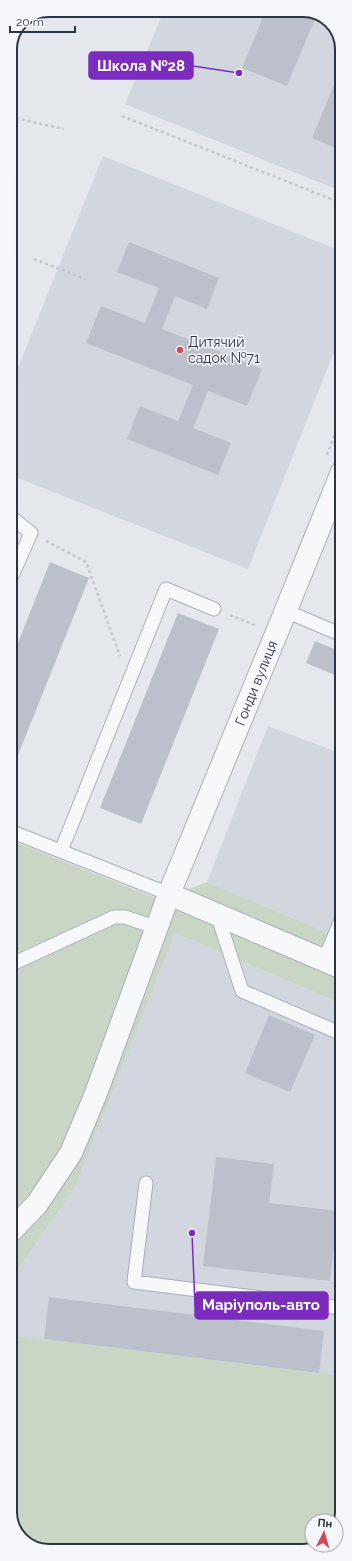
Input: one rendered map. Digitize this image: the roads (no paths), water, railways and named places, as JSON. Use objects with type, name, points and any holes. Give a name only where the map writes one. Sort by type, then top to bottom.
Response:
[{"type":"street","name":"Гонди вулиця","points":[[17,1225],[37,1204],[71,1153],[95,1096],[169,894],[335,489]]},
{"type":"street","points":[[169,894],[333,964]]},
{"type":"lane","points":[[17,522],[31,533],[17,564]]},
{"type":"lane","points":[[62,851],[166,589],[214,608]]},
{"type":"lane","points":[[286,611],[335,632]]},
{"type":"lane","points":[[17,834],[169,894]]},
{"type":"lane","points":[[217,914],[242,991],[335,1031]]},
{"type":"lane","points":[[17,962],[114,917],[125,917],[157,928]]},
{"type":"lane","points":[[333,964],[335,954]]},
{"type":"lane","points":[[146,1183],[134,1282],[335,1307]]},
{"type":"place","name":"Школа №28","points":[[239,73]]},
{"type":"place","name":"Дитячий садок №71","points":[[180,350]]},
{"type":"place","name":"Маріуполь-авто","points":[[192,1233]]}]
